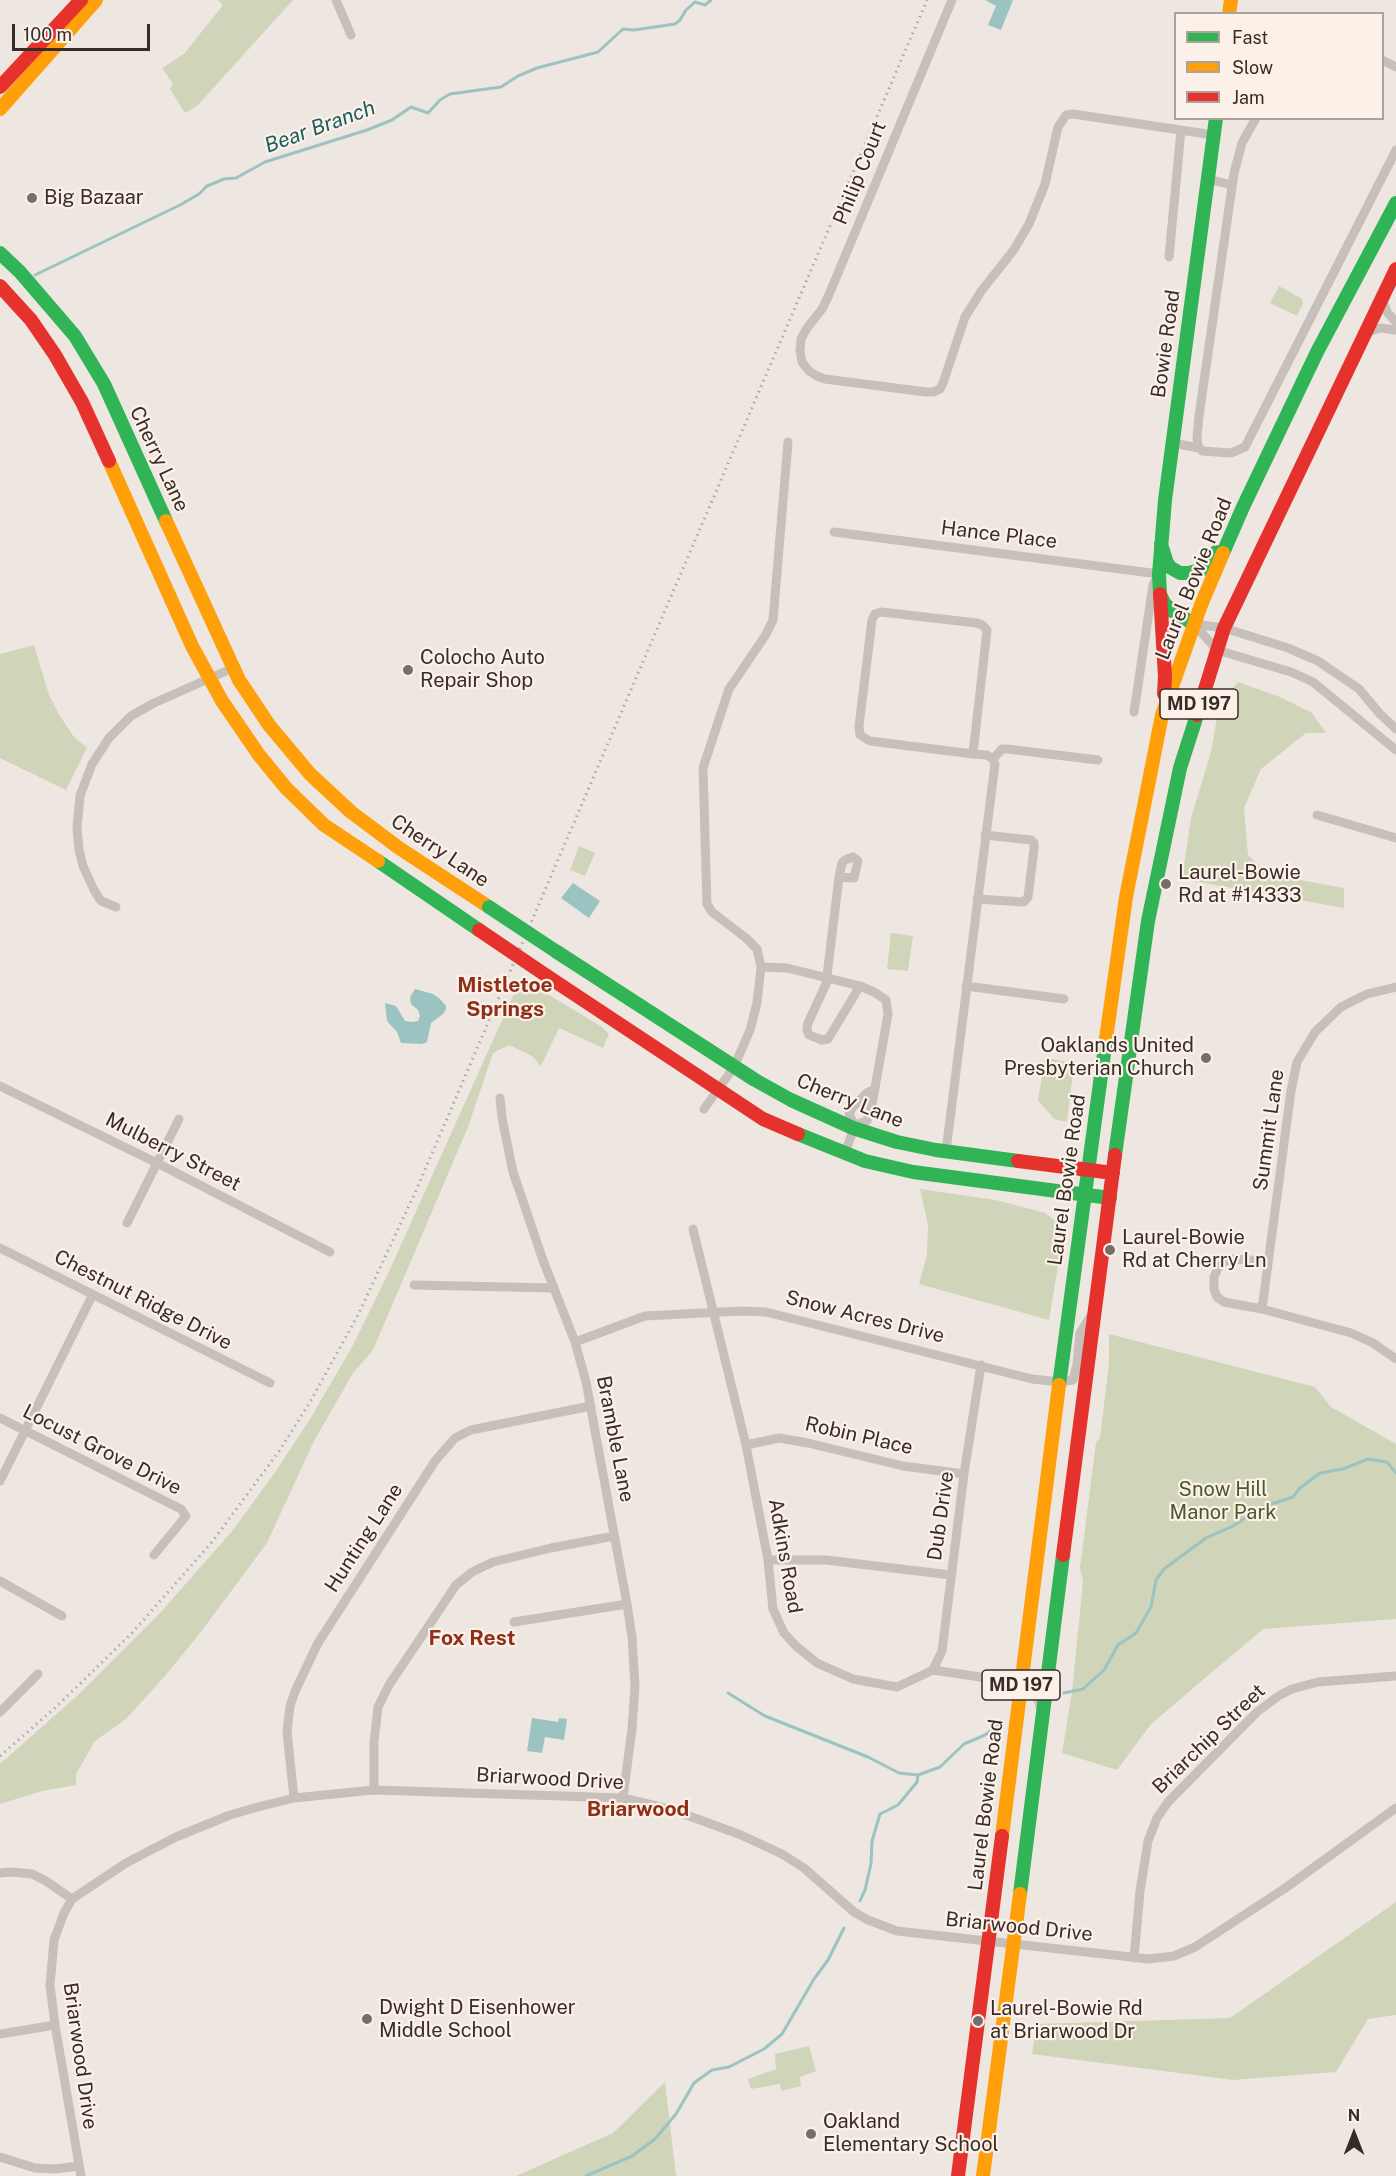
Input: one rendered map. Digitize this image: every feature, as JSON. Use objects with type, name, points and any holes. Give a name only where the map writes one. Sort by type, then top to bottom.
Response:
[{"type":"main road","points":[[0,87],[81,0]]},
{"type":"main road","points":[[0,109],[96,0]]},
{"type":"main road","name":"Bowie Road","points":[[1162,715],[1165,676],[1159,574],[1161,544],[1216,120]]},
{"type":"main road","name":"Laurel Bowie Road","points":[[958,2176],[1087,1170],[1116,981],[1126,897],[1162,715],[1194,624],[1243,507],[1317,352],[1396,203]]},
{"type":"main road","name":"Cherry Lane","points":[[0,254],[20,272],[63,320],[104,384],[233,668],[251,699],[282,743],[333,796],[370,828],[734,1067],[791,1100],[897,1142],[946,1151],[1113,1173]]},
{"type":"main road","name":"MD 197","points":[[983,2176],[1094,1309],[1125,1078],[1154,888],[1180,768],[1224,628],[1396,269]]},
{"type":"main road","points":[[0,286],[31,320],[55,355],[82,402],[188,636],[231,716],[259,755],[301,804],[340,837],[718,1090],[780,1128],[844,1153],[913,1172],[1110,1198]]},
{"type":"main road","points":[[1161,544],[1167,563],[1176,572],[1189,573],[1203,569],[1209,565],[1236,510],[1243,507]]},
{"type":"main road","points":[[1160,594],[1164,603],[1172,611],[1194,624]]},
{"type":"street","points":[[336,0],[351,35]]},
{"type":"street","name":"Philip Court","points":[[952,0],[828,297],[803,334],[800,343],[800,357],[809,371],[825,379],[926,392],[938,391],[944,383],[965,317],[982,290],[1013,251],[1029,224],[1045,184],[1060,122],[1066,115],[1076,114],[1181,130]]},
{"type":"street","points":[[1199,448],[1197,438],[1199,416],[1232,185],[1239,151],[1255,120]]},
{"type":"street","points":[[1169,257],[1181,130],[1214,135]]},
{"type":"street","points":[[1173,443],[1199,448],[1202,451],[1232,453],[1245,447],[1396,150]]},
{"type":"street","points":[[1208,179],[1232,185]]},
{"type":"street","points":[[1382,297],[1388,312],[1396,322]]},
{"type":"street","points":[[1364,333],[1381,328],[1396,330]]},
{"type":"street","points":[[704,1109],[734,1067],[752,1022],[761,967],[757,950],[746,938],[712,912],[707,904],[702,776],[705,760],[729,689],[765,636],[773,620],[788,442]]},
{"type":"street","name":"Hance Place","points":[[834,532],[1159,574]]},
{"type":"street","name":"Bowie Road","points":[[1134,712],[1153,585],[1159,574]]},
{"type":"street","points":[[946,1151],[995,769],[993,759],[987,755],[870,741],[860,735],[859,724],[872,620],[875,614],[887,612],[977,623],[987,630],[973,753]]},
{"type":"street","points":[[1194,624],[1224,628],[1288,648],[1318,661],[1359,689],[1396,729]]},
{"type":"street","points":[[1194,624],[1217,650],[1291,672],[1313,681],[1396,750]]},
{"type":"street","points":[[116,908],[101,901],[82,866],[77,813],[85,777],[106,741],[123,723],[154,703],[233,668]]},
{"type":"street","points":[[993,759],[1002,749],[1007,749],[1098,760]]},
{"type":"street","points":[[1317,815],[1396,838]]},
{"type":"street","points":[[977,898],[1024,902],[1028,897],[1033,859],[1034,843],[1030,840],[985,835]]},
{"type":"street","points":[[839,878],[824,990],[808,1023],[809,1035],[822,1040],[828,1039],[860,986]]},
{"type":"street","points":[[761,967],[787,968],[826,977],[860,986],[883,997],[889,1008],[874,1090],[867,1121],[854,1126]]},
{"type":"street","points":[[966,986],[1064,999]]},
{"type":"street","name":"Summit Lane","points":[[1262,1309],[1291,1091],[1297,1062],[1315,1032],[1341,1008],[1367,994],[1396,987]]},
{"type":"street","name":"Mulberry Street","points":[[0,1086],[330,1252]]},
{"type":"street","points":[[844,1153],[854,1126],[849,1115],[852,1108],[868,1092],[874,1090]]},
{"type":"street","name":"Bramble Lane","points":[[500,1098],[513,1172],[575,1342],[586,1382],[627,1604],[632,1637],[634,1686],[632,1729],[623,1798]]},
{"type":"street","points":[[127,1223],[179,1119]]},
{"type":"street","name":"Adkins Road","points":[[693,1229],[746,1444],[768,1560],[773,1609],[779,1626],[796,1646],[817,1663],[854,1679],[897,1687],[933,1670]]},
{"type":"street","name":"Chestnut Ridge Drive","points":[[0,1248],[270,1383]]},
{"type":"street","points":[[1267,1261],[1228,1260],[1218,1268],[1214,1276],[1214,1289],[1219,1299],[1234,1305],[1262,1309],[1352,1333],[1396,1359]]},
{"type":"street","points":[[414,1285],[554,1288]]},
{"type":"street","points":[[0,1481],[92,1296]]},
{"type":"street","points":[[1060,1382],[1073,1380],[1080,1333],[1094,1309]]},
{"type":"street","name":"Snow Acres Drive","points":[[575,1342],[645,1316],[756,1311],[773,1313],[1032,1379],[1060,1382]]},
{"type":"street","name":"Dub Drive","points":[[933,1670],[942,1651],[964,1474],[981,1365]]},
{"type":"street","name":"Hunting Lane","points":[[294,1798],[288,1720],[290,1706],[306,1663],[403,1509],[447,1445],[471,1430],[591,1406]]},
{"type":"street","name":"Locust Grove Drive","points":[[0,1418],[182,1509],[186,1516],[154,1555]]},
{"type":"street","name":"Robin Place","points":[[746,1444],[779,1438],[903,1466],[964,1474]]},
{"type":"street","points":[[375,1790],[374,1743],[378,1707],[389,1685],[456,1585],[472,1572],[493,1562],[614,1536]]},
{"type":"street","points":[[768,1560],[826,1560],[951,1575]]},
{"type":"street","points":[[0,1581],[62,1616]]},
{"type":"street","points":[[514,1623],[627,1604]]},
{"type":"street","points":[[933,1670],[1021,1683],[1035,1690],[1043,1714]]},
{"type":"street","points":[[0,1712],[38,1674]]},
{"type":"street","name":"Briarchip Street","points":[[1134,1958],[1140,1891],[1148,1841],[1157,1818],[1168,1802],[1257,1712],[1280,1695],[1298,1687],[1318,1683],[1396,1676]]},
{"type":"street","name":"Briarwood Drive","points":[[81,2176],[50,1985],[52,1955],[59,1926],[72,1899],[111,1872],[176,1837],[230,1815],[294,1798],[375,1790],[623,1798],[674,1810],[741,1835],[782,1854],[804,1868],[854,1912],[882,1926],[926,1935],[1013,1945],[1134,1958],[1166,1958],[1195,1947],[1284,1889],[1396,1808]]},
{"type":"street","points":[[0,1873],[32,1874],[72,1899]]},
{"type":"street","points":[[0,2034],[55,2025]]},
{"type":"street","points":[[0,2157],[35,2168],[55,2169],[79,2166]]},
{"type":"green space","points":[[218,0],[293,0],[197,106],[185,113],[170,89],[173,84],[162,68],[184,54],[223,5]]},
{"type":"green space","points":[[1279,286],[1302,299],[1303,303],[1297,316],[1270,303]]},
{"type":"green space","points":[[34,645],[49,695],[74,737],[87,748],[66,790],[0,758],[0,654]]},
{"type":"green space","points":[[1238,682],[1280,697],[1312,713],[1326,733],[1306,733],[1261,769],[1244,808],[1248,855],[1267,874],[1344,888],[1344,908],[1182,879],[1191,818],[1211,752],[1219,706]]},
{"type":"green space","points":[[579,846],[595,853],[585,876],[570,870]]},
{"type":"green space","points":[[891,933],[913,936],[908,971],[887,969]]},
{"type":"green space","points":[[521,978],[602,1027],[609,1034],[603,1048],[559,1028],[541,1066],[532,1056],[509,1045],[493,1053],[468,1127],[373,1350],[353,1373],[313,1443],[267,1543],[165,1676],[126,1719],[95,1741],[76,1774],[76,1785],[42,1791],[0,1804],[0,1764],[78,1695],[160,1613],[233,1530],[310,1419],[352,1347],[387,1276]]},
{"type":"green space","points":[[1045,1058],[1074,1063],[1067,1122],[1054,1119],[1038,1100]]},
{"type":"green space","points":[[920,1189],[996,1200],[1045,1213],[1059,1224],[1058,1266],[1049,1320],[919,1284],[927,1255],[928,1225]]},
{"type":"green space","name":"Snow Hill Manor Park","points":[[1109,1334],[1315,1387],[1331,1407],[1396,1444],[1396,1619],[1263,1629],[1151,1724],[1117,1770],[1062,1753],[1072,1692],[1083,1581],[1080,1568],[1096,1442],[1100,1438],[1109,1363]]},
{"type":"green space","points":[[1396,1902],[1396,2015],[1368,2019],[1336,2072],[1233,2080],[1032,2054],[1037,2024],[1230,2018]]},
{"type":"green space","points":[[809,2046],[816,2071],[800,2077],[801,2086],[781,2091],[780,2084],[751,2089],[748,2079],[776,2069],[775,2054]]},
{"type":"green space","points":[[665,2082],[676,2176],[516,2176],[613,2133]]},
{"type":"water","points":[[985,0],[1013,0],[1001,30],[988,25],[996,6]]},
{"type":"water","points":[[573,883],[600,901],[589,918],[561,898]]},
{"type":"water","points":[[415,989],[433,994],[440,999],[446,1009],[431,1023],[427,1042],[422,1044],[401,1043],[397,1032],[387,1021],[385,1003],[396,1006],[405,1021],[418,1021],[420,1016],[418,1010],[411,1004],[410,997]]},
{"type":"water","points":[[532,1718],[558,1722],[559,1718],[567,1719],[564,1740],[545,1737],[542,1753],[527,1751]]},
{"type":"waterway","name":"Bear Branch","points":[[35,275],[180,205],[199,194],[207,186],[224,179],[236,178],[265,162],[367,130],[392,120],[411,107],[428,113],[440,100],[450,94],[501,87],[537,68],[598,52],[623,29],[634,30],[675,24],[695,2],[705,5],[711,0]]},
{"type":"waterway","points":[[1064,1693],[1083,1689],[1104,1670],[1118,1645],[1136,1633],[1151,1607],[1156,1580],[1164,1569],[1206,1538],[1233,1526],[1262,1507],[1293,1497],[1300,1488],[1320,1473],[1343,1469],[1368,1459],[1387,1462],[1396,1473]]},
{"type":"waterway","points":[[728,1693],[765,1716],[868,1757],[899,1773],[918,1775]]},
{"type":"waterway","points":[[860,1901],[871,1864],[872,1841],[880,1814],[898,1805],[917,1782],[918,1775],[940,1767],[964,1744],[985,1735],[999,1725]]},
{"type":"waterway","points":[[586,2176],[632,2156],[655,2139],[676,2114],[694,2083],[712,2070],[729,2067],[764,2049],[782,2034],[814,1979],[828,1960],[844,1928]]},
{"type":"railway","points":[[0,1756],[56,1707],[132,1633],[212,1542],[280,1450],[310,1402],[357,1317],[415,1193],[927,0]]},
{"type":"traffic: fast","points":[[1194,624],[1172,611],[1164,603],[1160,594],[1159,574],[1165,500],[1216,120]]},
{"type":"traffic: fast","points":[[1223,553],[1317,352],[1396,203]]},
{"type":"traffic: fast","points":[[0,253],[20,272],[75,336],[104,384],[166,521]]},
{"type":"traffic: fast","points":[[1161,544],[1167,563],[1180,573],[1203,569],[1209,565],[1216,552]]},
{"type":"traffic: fast","points":[[1115,1155],[1148,921],[1180,768],[1197,715]]},
{"type":"traffic: fast","points":[[378,861],[479,930]]},
{"type":"traffic: fast","points":[[489,907],[557,952]]},
{"type":"traffic: fast","points":[[557,952],[755,1080],[791,1100],[853,1128],[897,1142],[936,1150],[1018,1161]]},
{"type":"traffic: fast","points":[[1059,1385],[1106,1039]]},
{"type":"traffic: fast","points":[[798,1134],[865,1161],[913,1172],[1110,1198]]},
{"type":"traffic: fast","points":[[1020,1894],[1063,1555]]},
{"type":"traffic: slow","points":[[0,109],[96,0]]},
{"type":"traffic: slow","points":[[1229,12],[1231,0]]},
{"type":"traffic: slow","points":[[109,461],[192,646],[222,701],[259,755],[286,788],[324,825],[378,861]]},
{"type":"traffic: slow","points":[[166,521],[239,680],[269,725],[310,774],[351,812],[399,848],[489,907]]},
{"type":"traffic: slow","points":[[1106,1039],[1126,897],[1162,715],[1201,605],[1223,553]]},
{"type":"traffic: slow","points":[[1002,1836],[1059,1385]]},
{"type":"traffic: slow","points":[[983,2176],[1020,1894]]},
{"type":"traffic: jam","points":[[0,87],[81,0]]},
{"type":"traffic: jam","points":[[1197,715],[1224,628],[1396,269]]},
{"type":"traffic: jam","points":[[0,286],[31,320],[55,355],[82,402],[109,461]]},
{"type":"traffic: jam","points":[[1160,594],[1164,694]]},
{"type":"traffic: jam","points":[[479,930],[547,976]]},
{"type":"traffic: jam","points":[[547,976],[763,1119],[798,1134]]},
{"type":"traffic: jam","points":[[1063,1555],[1115,1155]]},
{"type":"traffic: jam","points":[[1018,1161],[1113,1173]]},
{"type":"traffic: jam","points":[[958,2176],[1002,1836]]},
{"type":"place","name":"Big Bazaar","points":[[32,198]]},
{"type":"place","name":"Colocho Auto Repair Shop","points":[[408,670]]},
{"type":"place","name":"Laurel-Bowie Rd at #14333","points":[[1166,884]]},
{"type":"place","name":"Oaklands United Presbyterian Church","points":[[1206,1058]]},
{"type":"place","name":"Laurel-Bowie Rd at Cherry Ln","points":[[1110,1250]]},
{"type":"place","name":"Dwight D Eisenhower Middle School","points":[[367,2019]]},
{"type":"place","name":"Laurel-Bowie Rd at Briarwood Dr","points":[[978,2021]]},
{"type":"place","name":"Oakland Elementary School","points":[[811,2134]]},
{"type":"district","name":"Mistletoe Springs","points":[[505,998]]},
{"type":"district","name":"Fox Rest","points":[[472,1639]]},
{"type":"district","name":"Briarwood","points":[[638,1810]]}]
